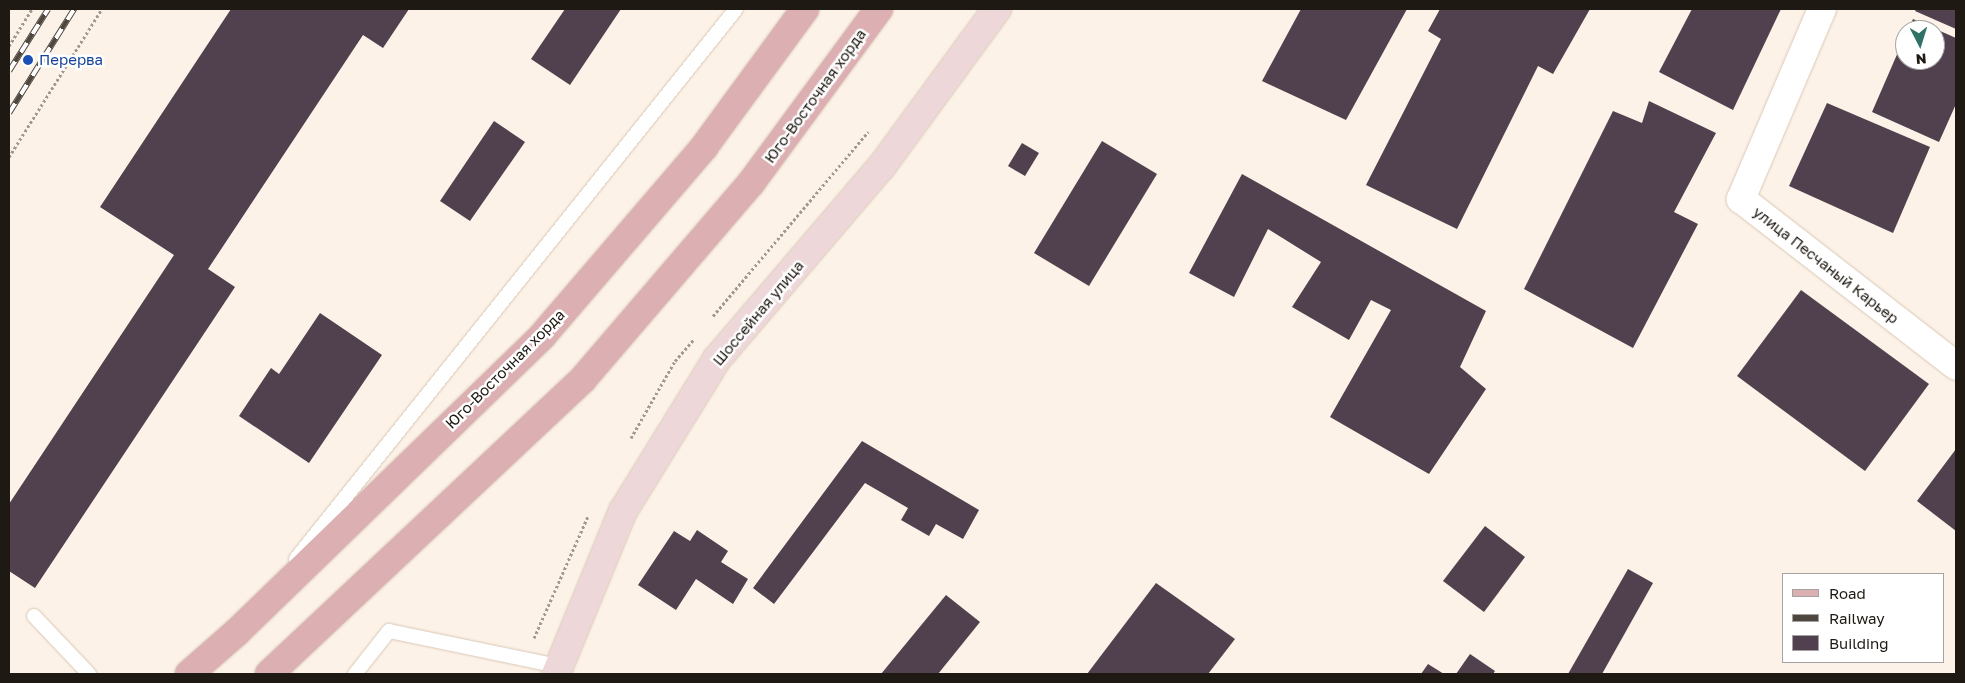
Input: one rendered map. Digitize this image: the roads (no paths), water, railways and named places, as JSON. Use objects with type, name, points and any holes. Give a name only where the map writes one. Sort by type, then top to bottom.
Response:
[{"type":"main road","points":[[788,34],[799,9]]},
{"type":"main road","name":"Юго-Восточная хорда","points":[[189,674],[238,632],[543,335],[704,147],[805,9]]},
{"type":"main road","name":"Юго-Восточная хорда","points":[[269,674],[583,379],[751,183],[879,9]]},
{"type":"main road","name":"Шоссейная улица","points":[[557,670],[623,511],[718,359],[882,166],[997,9]]},
{"type":"street","name":"улица Песчаный Карьер","points":[[1822,9],[1741,199],[1956,366]]},
{"type":"lane","points":[[238,632],[736,9]]},
{"type":"lane","points":[[34,616],[88,674]]},
{"type":"lane","points":[[355,674],[389,631],[557,670]]},
{"type":"railway","points":[[9,71],[48,9]]},
{"type":"railway","points":[[9,113],[74,9]]},
{"type":"place","name":"Перерва","points":[[28,60]]}]
